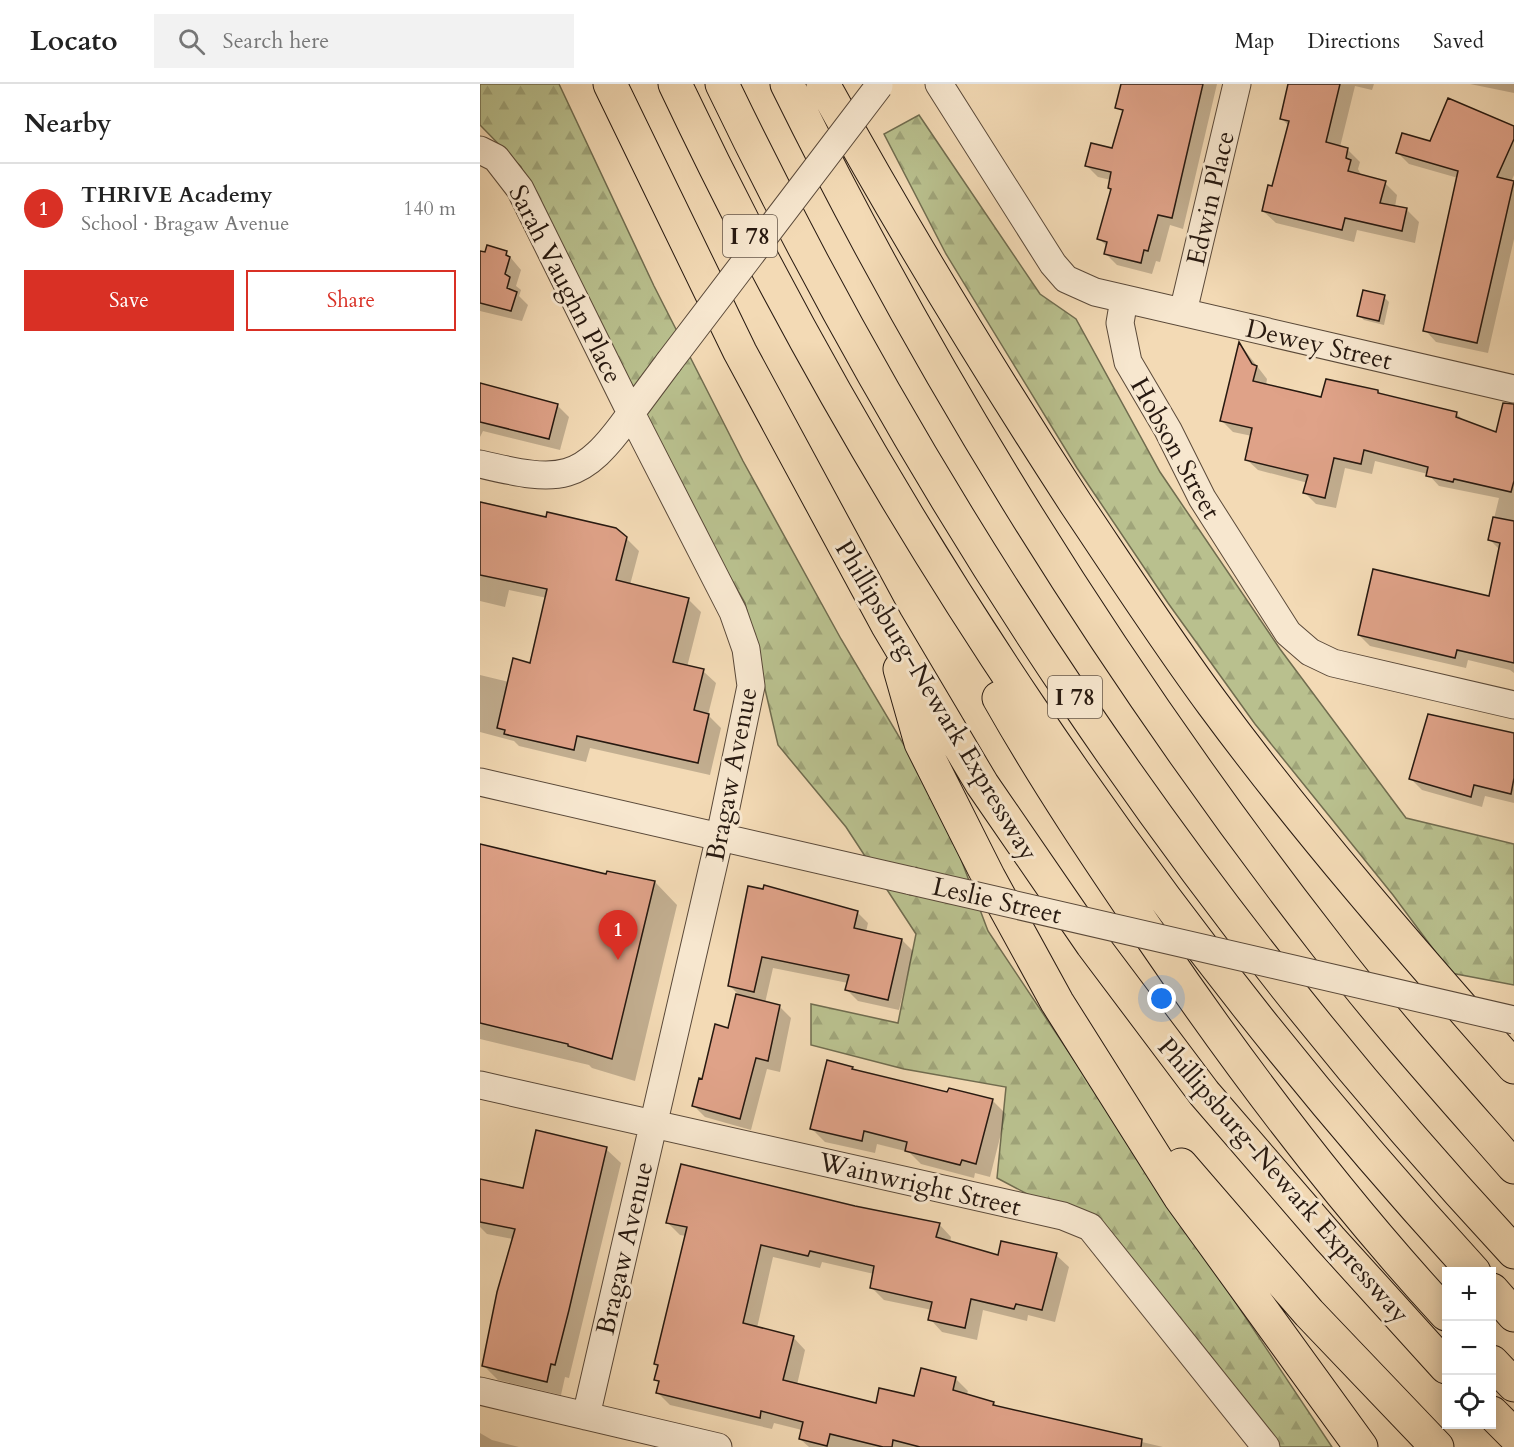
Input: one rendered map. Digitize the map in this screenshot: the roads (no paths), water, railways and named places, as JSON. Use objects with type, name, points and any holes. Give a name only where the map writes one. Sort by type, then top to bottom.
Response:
[{"type":"highway","name":"Phillipsburg-Newark Expressway","points":[[610,84],[740,352],[887,624],[995,804],[1034,863],[1146,1018],[1266,1166],[1442,1363]]},
{"type":"highway","name":"I 78","points":[[675,84],[738,213],[830,384],[980,632],[1039,722],[1200,946],[1322,1098],[1470,1267]]},
{"type":"highway","name":"I 78","points":[[722,84],[796,233],[853,337],[936,481],[1040,645],[1162,822],[1283,981],[1392,1114],[1514,1252]]},
{"type":"highway","name":"I 78","points":[[787,84],[903,309],[1006,484],[1103,637],[1212,794],[1328,949],[1514,1167]]},
{"type":"highway","points":[[823,84],[960,322],[1151,618],[1219,712],[1321,841],[1413,952],[1514,1067]]},
{"type":"highway","points":[[830,384],[991,686],[1091,849],[1224,1043],[1277,1114],[1351,1207],[1442,1309]]},
{"type":"highway","points":[[887,624],[921,743],[989,878],[1057,1002],[1180,1197],[1361,1447]]},
{"type":"highway","points":[[1057,1002],[1129,1101],[1220,1212],[1357,1366],[1437,1447]]},
{"type":"highway","points":[[1496,1295],[1514,1315]]},
{"type":"highway","points":[[1496,1367],[1514,1385]]},
{"type":"highway","points":[[1496,1418],[1514,1435]]},
{"type":"street","points":[[939,84],[1059,273],[1083,289],[1124,299]]},
{"type":"street","name":"Edwin Place","points":[[1183,312],[1237,84]]},
{"type":"street","points":[[480,464],[539,477],[565,473],[592,460],[603,451],[879,85]]},
{"type":"street","name":"Sarah Vaughn Place","points":[[488,154],[520,189],[631,413]]},
{"type":"street","name":"Dewey Street","points":[[1124,299],[1513,385]]},
{"type":"street","name":"Hobson Street","points":[[1124,299],[1120,323],[1128,362],[1158,411],[1212,516],[1288,633],[1310,652],[1333,663],[1514,705]]},
{"type":"street","name":"Bragaw Avenue","points":[[586,1416],[749,707],[750,667],[733,612],[631,413]]},
{"type":"street","name":"Leslie Street","points":[[480,782],[1514,1020]]},
{"type":"street","name":"Wainwright Street","points":[[480,1085],[1063,1216],[1090,1227],[1264,1445]]},
{"type":"street","points":[[480,1391],[718,1447]]},
{"type":"place","name":"THRIVE Academy","points":[[618,960]]}]
